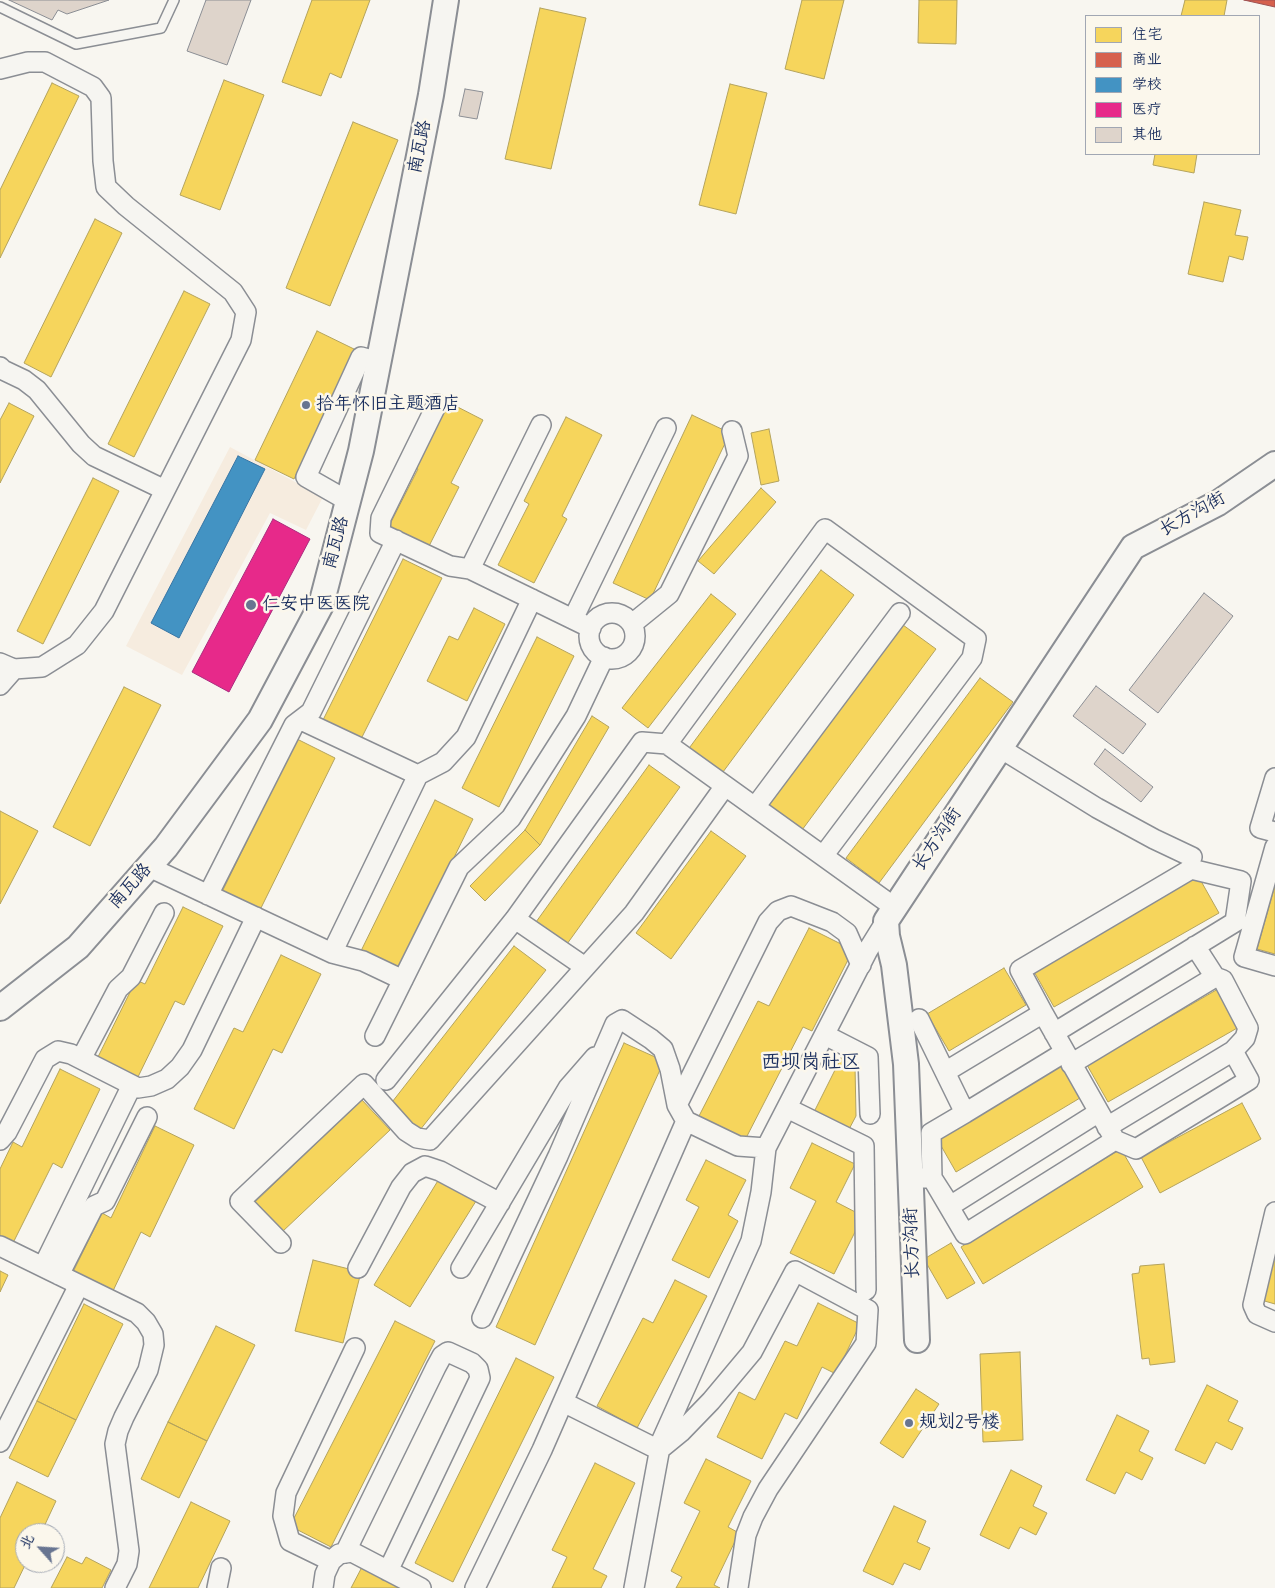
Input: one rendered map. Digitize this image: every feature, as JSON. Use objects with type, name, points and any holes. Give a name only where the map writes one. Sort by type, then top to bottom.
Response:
[{"type":"street","name":"南瓦路","points":[[0,1008],[78,946],[166,847],[260,720],[321,605],[361,451],[431,95],[446,0]]},
{"type":"street","points":[[0,69],[28,62],[45,62],[93,87],[101,98],[102,161],[106,187],[126,206],[233,292],[246,312],[241,340],[104,611],[77,645],[42,667],[7,666],[0,685]]},
{"type":"street","points":[[348,501],[306,478],[361,356],[379,362]]},
{"type":"street","points":[[0,367],[24,380],[37,390],[81,444],[94,456],[165,490]]},
{"type":"street","points":[[437,404],[381,518],[380,533],[450,566],[470,569],[591,628]]},
{"type":"street","points":[[470,569],[542,426]]},
{"type":"street","points":[[573,619],[666,428]]},
{"type":"street","points":[[632,624],[669,594],[738,456],[732,431]]},
{"type":"street","name":"长方沟街","points":[[917,1340],[921,1178],[894,965],[887,936],[890,914],[1133,547],[1218,503],[1275,464]]},
{"type":"street","points":[[667,744],[825,529],[976,639],[972,658],[823,856]]},
{"type":"street","points":[[208,895],[294,725],[311,712],[396,540]]},
{"type":"street","points":[[332,953],[418,774],[443,762],[466,737],[532,599]]},
{"type":"street","points":[[614,613],[627,618],[632,624],[636,638],[630,651],[624,656],[616,659],[604,657],[594,651],[590,644],[591,628],[600,617],[614,613]]},
{"type":"street","points":[[755,807],[900,613]]},
{"type":"street","points":[[376,1036],[459,867],[511,818],[576,716],[604,657]]},
{"type":"street","points":[[301,720],[418,774]]},
{"type":"street","points":[[386,1080],[515,919],[642,742],[667,744],[823,856],[890,914],[860,965],[766,1148],[761,1192],[751,1241],[661,1442],[634,1588]]},
{"type":"street","points":[[1000,748],[1097,808],[1192,857]]},
{"type":"street","points":[[1275,778],[1260,828],[1275,832]]},
{"type":"street","points":[[281,1243],[240,1201],[364,1084],[406,1131],[418,1138],[430,1140],[634,913],[725,786]]},
{"type":"street","points":[[1275,847],[1244,957],[1275,966]]},
{"type":"street","points":[[149,867],[332,953],[363,961],[403,980]]},
{"type":"street","points":[[1054,1033],[1235,922],[1240,881],[1191,869],[1020,970],[1054,1033],[1107,1126],[1136,1149],[1249,1080],[1233,1051]]},
{"type":"street","points":[[475,1588],[542,1450],[681,1113],[768,922],[778,911],[791,906],[832,922],[847,933],[860,965]]},
{"type":"street","points":[[81,1059],[118,989],[131,977],[164,913]]},
{"type":"street","points":[[0,1140],[7,1132],[44,1059],[58,1051],[71,1054],[138,1088],[152,1086],[167,1079],[180,1067],[192,1050],[256,917]]},
{"type":"street","points":[[515,919],[585,967]]},
{"type":"street","points":[[921,1178],[950,1206],[1107,1126],[1233,1051],[1240,1045],[1248,1028],[1223,980],[1215,977],[1195,946]]},
{"type":"street","points":[[921,1178],[931,1133],[1215,977]]},
{"type":"street","points":[[945,1072],[1043,1013]]},
{"type":"street","points":[[919,1019],[965,1113]]},
{"type":"street","points":[[482,1318],[558,1156],[607,1043],[616,1024],[622,1020],[663,1049],[681,1113],[738,1146],[766,1148]]},
{"type":"street","points":[[824,1035],[868,1057],[870,1114]]},
{"type":"street","points":[[461,1268],[568,1088],[607,1043]]},
{"type":"street","points":[[43,1267],[132,1085]]},
{"type":"street","points":[[787,1108],[864,1146],[866,1290]]},
{"type":"street","points":[[59,1275],[94,1206],[105,1201],[147,1117]]},
{"type":"street","points":[[921,1178],[966,1234],[1107,1126]]},
{"type":"street","points":[[358,1268],[401,1187],[412,1172],[425,1166],[440,1171],[500,1203]]},
{"type":"street","points":[[1275,1212],[1253,1305],[1257,1314],[1275,1322]]},
{"type":"street","points":[[0,1246],[137,1314],[146,1322],[153,1334],[154,1345],[148,1370],[124,1417],[115,1444],[129,1551],[127,1564],[115,1588]]},
{"type":"street","points":[[660,1450],[681,1432],[711,1401],[752,1352],[795,1271],[868,1310],[866,1343],[768,1489],[753,1517],[746,1535],[738,1588]]},
{"type":"street","points":[[0,1442],[78,1285]]},
{"type":"street","points":[[355,1348],[286,1494],[283,1516],[290,1541],[338,1557],[352,1552],[421,1588]]},
{"type":"street","points":[[323,1588],[325,1574],[338,1557],[442,1356],[448,1352],[472,1363],[478,1369],[480,1378],[388,1572]]},
{"type":"street","points":[[563,1402],[660,1450]]},
{"type":"street","points":[[216,1588],[221,1568]]},
{"type":"lane","points":[[0,7],[76,44],[161,28],[174,0]]},
{"type":"shaded area","points":[[230,447],[323,497],[306,530],[270,513],[182,675],[126,646]]},
{"type":"building: 住宅","points":[[312,0],[370,0],[341,78],[330,73],[321,96],[282,82]]},
{"type":"building: 住宅","points":[[802,0],[844,0],[824,79],[785,69]]},
{"type":"building: 住宅","points":[[919,0],[957,0],[956,44],[918,43]]},
{"type":"building: 住宅","points":[[1185,0],[1227,0],[1224,15],[1181,15]]},
{"type":"building: 住宅","points":[[540,8],[586,18],[551,169],[505,159]]},
{"type":"building: 住宅","points":[[224,80],[264,95],[220,210],[180,195]]},
{"type":"building: 住宅","points":[[52,83],[79,96],[0,258],[0,190]]},
{"type":"building: 住宅","points":[[730,84],[767,93],[736,214],[699,205]]},
{"type":"building: 住宅","points":[[353,122],[398,140],[330,306],[286,288]]},
{"type":"building: 住宅","points":[[1155,155],[1197,155],[1194,173],[1153,165]]},
{"type":"building: 住宅","points":[[1204,202],[1241,210],[1235,235],[1248,237],[1243,260],[1229,256],[1223,282],[1188,274]]},
{"type":"building: 住宅","points":[[95,219],[122,233],[51,377],[24,363]]},
{"type":"building: 住宅","points":[[184,291],[210,304],[134,457],[108,444]]},
{"type":"building: 住宅","name":"拾年怀旧主题酒店","points":[[317,331],[356,350],[294,479],[255,460]]},
{"type":"building: 住宅","points":[[444,400],[483,420],[451,483],[459,487],[427,550],[387,530],[418,469],[411,466]]},
{"type":"building: 住宅","points":[[9,403],[34,416],[0,483],[0,420]]},
{"type":"building: 住宅","points":[[692,415],[730,433],[650,600],[613,583]]},
{"type":"building: 住宅","points":[[566,417],[602,435],[562,516],[567,519],[534,583],[498,565],[529,504],[524,501]]},
{"type":"building: 住宅","points":[[769,429],[779,481],[761,485],[751,433]]},
{"type":"building: 住宅","points":[[93,478],[119,491],[43,644],[17,631]]},
{"type":"building: 住宅","points":[[761,488],[776,502],[714,574],[698,561]]},
{"type":"building: 住宅","points":[[403,559],[442,578],[361,739],[323,720]]},
{"type":"building: 住宅","points":[[821,570],[854,595],[720,776],[687,751]]},
{"type":"building: 住宅","points":[[711,594],[736,614],[648,728],[622,708]]},
{"type":"building: 住宅","points":[[474,608],[505,624],[467,701],[427,681],[449,636],[458,640]]},
{"type":"building: 住宅","points":[[903,625],[936,649],[802,830],[769,805]]},
{"type":"building: 住宅","points":[[537,637],[574,656],[499,807],[462,788]]},
{"type":"building: 住宅","points":[[980,678],[1013,702],[879,883],[846,858]]},
{"type":"building: 住宅","points":[[124,687],[161,705],[90,846],[53,827]]},
{"type":"building: 住宅","points":[[592,716],[609,727],[540,845],[525,830]]},
{"type":"building: 住宅","points":[[297,739],[335,758],[259,912],[221,894]]},
{"type":"building: 住宅","points":[[649,765],[680,787],[567,944],[536,922]]},
{"type":"building: 住宅","points":[[435,800],[473,819],[397,973],[359,955]]},
{"type":"building: 住宅","points":[[0,811],[38,831],[0,904]]},
{"type":"building: 住宅","points":[[525,830],[540,845],[485,901],[470,886]]},
{"type":"building: 住宅","points":[[711,831],[746,856],[671,959],[636,933]]},
{"type":"building: 住宅","points":[[1197,874],[1219,913],[1054,1007],[1032,968]]},
{"type":"building: 住宅","points":[[1275,885],[1275,954],[1257,949]]},
{"type":"building: 住宅","points":[[183,907],[223,926],[184,1005],[175,1001],[136,1081],[96,1061],[136,980],[145,984]]},
{"type":"building: 住宅","points":[[809,928],[853,950],[812,1031],[803,1027],[745,1140],[699,1116],[758,1001],[769,1006]]},
{"type":"building: 住宅","points":[[514,946],[546,970],[420,1130],[389,1106]]},
{"type":"building: 住宅","points":[[281,955],[321,974],[282,1053],[273,1049],[234,1129],[194,1109],[234,1028],[243,1032]]},
{"type":"building: 住宅","points":[[1004,968],[1026,1005],[949,1051],[927,1014]]},
{"type":"building: 住宅","points":[[1218,989],[1239,1027],[1108,1102],[1087,1065]]},
{"type":"building: 住宅","points":[[624,1043],[664,1061],[535,1345],[496,1327]]},
{"type":"building: 住宅","points":[[841,1058],[855,1066],[856,1116],[847,1133],[812,1116]]},
{"type":"building: 住宅","points":[[1060,1064],[1080,1098],[956,1172],[936,1137]]},
{"type":"building: 住宅","points":[[60,1069],[100,1089],[62,1168],[53,1163],[13,1243],[0,1237],[0,1169],[13,1142],[22,1147]]},
{"type":"building: 住宅","points":[[362,1100],[390,1130],[282,1232],[254,1203]]},
{"type":"building: 住宅","points":[[1242,1103],[1261,1139],[1160,1193],[1141,1157]]},
{"type":"building: 住宅","points":[[155,1126],[194,1145],[150,1237],[141,1232],[112,1293],[72,1274],[102,1213],[111,1218]]},
{"type":"building: 住宅","points":[[812,1143],[855,1164],[836,1202],[863,1216],[834,1274],[790,1253],[816,1201],[790,1188]]},
{"type":"building: 住宅","points":[[1121,1149],[1143,1187],[983,1284],[961,1247]]},
{"type":"building: 住宅","points":[[706,1160],[746,1180],[728,1215],[738,1221],[709,1278],[672,1260],[699,1207],[686,1200]]},
{"type":"building: 住宅","points":[[439,1179],[476,1201],[410,1307],[374,1285]]},
{"type":"building: 住宅","points":[[951,1243],[975,1283],[947,1299],[924,1259]]},
{"type":"building: 住宅","points":[[1275,1245],[1275,1304],[1261,1300]]},
{"type":"building: 住宅","points":[[313,1260],[361,1272],[343,1343],[295,1331]]},
{"type":"building: 住宅","points":[[1164,1264],[1175,1362],[1150,1365],[1149,1358],[1142,1359],[1132,1274],[1139,1273],[1140,1266]]},
{"type":"building: 住宅","points":[[0,1271],[8,1275],[0,1292]]},
{"type":"building: 住宅","points":[[675,1280],[707,1296],[637,1428],[597,1406],[643,1318],[653,1323]]},
{"type":"building: 住宅","points":[[818,1303],[860,1324],[836,1374],[822,1367],[797,1419],[785,1413],[762,1459],[717,1437],[739,1392],[755,1400],[785,1341],[797,1346]]},
{"type":"building: 住宅","points":[[84,1304],[123,1324],[76,1420],[37,1401]]},
{"type":"building: 住宅","points":[[395,1321],[435,1341],[331,1547],[290,1526]]},
{"type":"building: 住宅","points":[[216,1326],[255,1345],[207,1441],[168,1422]]},
{"type":"building: 住宅","points":[[1020,1352],[1023,1440],[983,1442],[980,1354]]},
{"type":"building: 住宅","points":[[516,1358],[554,1377],[453,1582],[415,1563]]},
{"type":"building: 住宅","points":[[1207,1385],[1238,1401],[1228,1421],[1243,1428],[1232,1450],[1216,1442],[1205,1464],[1175,1450]]},
{"type":"building: 住宅","name":"规划2号楼","points":[[916,1389],[939,1404],[903,1458],[880,1443]]},
{"type":"building: 住宅","points":[[37,1401],[76,1420],[48,1477],[9,1458]]},
{"type":"building: 住宅","points":[[1117,1415],[1149,1431],[1139,1451],[1153,1458],[1142,1480],[1126,1472],[1115,1494],[1086,1480]]},
{"type":"building: 住宅","points":[[168,1422],[207,1441],[179,1498],[141,1479]]},
{"type":"building: 住宅","points":[[706,1459],[751,1481],[728,1527],[739,1533],[714,1585],[720,1588],[676,1588],[682,1577],[671,1571],[700,1511],[684,1503]]},
{"type":"building: 住宅","points":[[595,1463],[635,1483],[593,1569],[607,1576],[601,1588],[552,1588],[567,1557],[552,1550]]},
{"type":"building: 住宅","points":[[1011,1470],[1042,1486],[1033,1506],[1047,1513],[1036,1535],[1020,1527],[1009,1549],[980,1535]]},
{"type":"building: 住宅","points":[[17,1482],[56,1501],[46,1523],[15,1523],[15,1573],[21,1573],[14,1588],[0,1588],[0,1518]]},
{"type":"building: 住宅","points":[[191,1502],[230,1521],[198,1588],[149,1588]]},
{"type":"building: 住宅","points":[[894,1506],[926,1521],[917,1542],[930,1548],[920,1570],[904,1563],[893,1585],[863,1571]]},
{"type":"building: 住宅","points":[[67,1557],[82,1564],[86,1557],[111,1570],[102,1588],[51,1588],[59,1573],[65,1573],[65,1561]]},
{"type":"building: 住宅","points":[[362,1567],[402,1588],[351,1588]]},
{"type":"building: 商业","points":[[1244,0],[1275,0],[1275,7]]},
{"type":"building: 学校","points":[[238,456],[265,469],[179,638],[151,623]]},
{"type":"building: 医疗","name":"仁安中医医院","points":[[273,519],[310,539],[229,692],[192,672]]},
{"type":"building: 其他","points":[[9,0],[109,0],[67,14],[58,10],[52,20]]},
{"type":"building: 其他","points":[[206,0],[251,0],[227,65],[187,51]]},
{"type":"building: 其他","points":[[465,89],[483,92],[477,119],[459,116]]},
{"type":"building: 其他","points":[[1204,593],[1233,616],[1158,713],[1129,690]]},
{"type":"building: 其他","points":[[1096,686],[1146,724],[1123,754],[1073,716]]},
{"type":"building: 其他","points":[[1105,749],[1153,787],[1141,802],[1094,764]]},
{"type":"place","name":"拾年怀旧主题酒店","points":[[306,405]]},
{"type":"place","name":"仁安中医医院","points":[[251,605]]},
{"type":"place","name":"规划2号楼","points":[[909,1423]]},
{"type":"district","name":"西坝岗社区","points":[[811,1064]]}]
